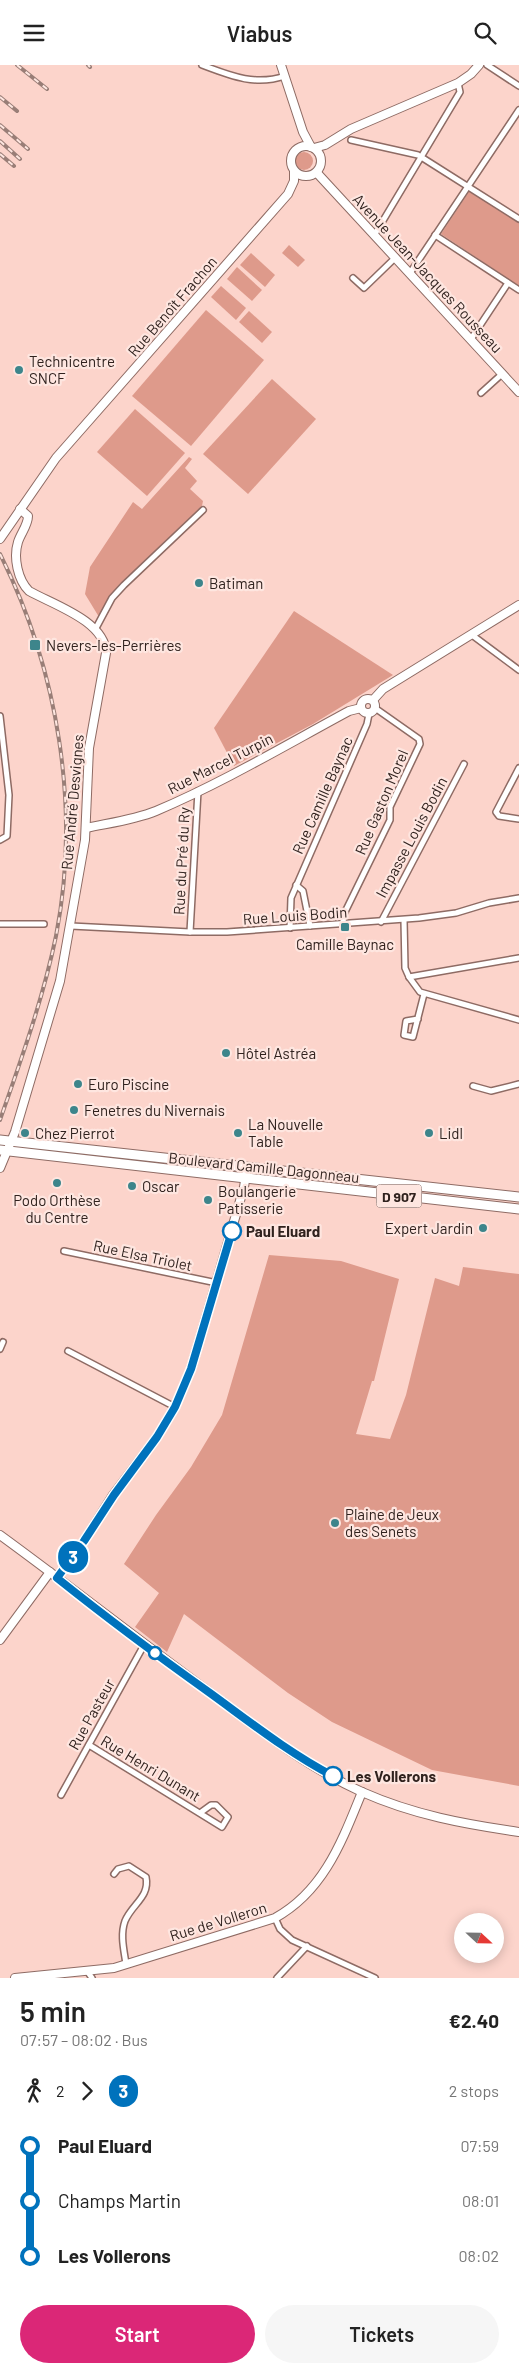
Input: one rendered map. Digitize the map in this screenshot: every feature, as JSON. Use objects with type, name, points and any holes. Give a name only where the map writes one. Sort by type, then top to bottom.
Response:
[{"type":"main road","name":"Boulevard Camille Dagonneau","points":[[4,1146],[247,1168],[519,1197]]},
{"type":"main road","name":"Boulevard Camille Dagonneau","points":[[4,1146],[246,1179],[519,1209]]},
{"type":"street","points":[[202,65],[239,78],[268,82],[285,76]]},
{"type":"street","points":[[280,65],[300,124],[321,158]]},
{"type":"street","points":[[294,172],[307,177],[316,173],[320,167],[321,158],[334,141],[351,129],[458,83],[472,74],[479,65]]},
{"type":"street","points":[[487,65],[519,86]]},
{"type":"street","points":[[375,234],[460,92],[458,83]]},
{"type":"street","points":[[410,273],[519,109]]},
{"type":"street","points":[[300,124],[300,147]]},
{"type":"street","points":[[351,140],[422,157],[519,219]]},
{"type":"street","points":[[288,194],[294,181],[294,172],[290,161],[292,153],[300,147],[313,147],[334,141]]},
{"type":"street","name":"Avenue Jean-Jacques Rousseau","points":[[316,173],[375,234],[519,392]]},
{"type":"street","name":"Rue Benoît Frachon","points":[[0,539],[56,458],[288,194],[307,177]]},
{"type":"street","points":[[435,235],[519,290]]},
{"type":"street","points":[[353,278],[364,288],[396,257]]},
{"type":"street","points":[[471,339],[508,283]]},
{"type":"street","points":[[481,393],[502,374]]},
{"type":"street","points":[[20,509],[28,516],[16,553],[16,563],[25,587],[96,628],[112,598],[203,510]]},
{"type":"street","points":[[361,708],[364,713],[372,707],[383,689],[519,605]]},
{"type":"street","name":"Rue André Desvignes","points":[[0,1168],[4,1146],[60,981],[71,926],[86,828],[89,748],[106,653],[103,638],[96,628]]},
{"type":"street","points":[[472,635],[519,670]]},
{"type":"street","name":"Rue Marcel Turpin","points":[[86,828],[148,814],[198,791],[349,711],[361,708],[364,700],[372,707]]},
{"type":"street","name":"Rue Camille Baynac","points":[[290,928],[291,898],[367,724],[372,707]]},
{"type":"street","name":"Rue Gaston Morel","points":[[343,923],[344,914],[390,820],[390,807],[420,744],[419,739],[372,707]]},
{"type":"street","points":[[0,716],[9,795],[8,836],[0,840]]},
{"type":"street","name":"Impasse Louis Bodin","points":[[381,922],[464,765]]},
{"type":"street","points":[[519,768],[496,812],[499,816],[519,819]]},
{"type":"street","name":"Rue du Pré du Ry","points":[[190,933],[198,791]]},
{"type":"street","points":[[296,885],[303,891],[310,926]]},
{"type":"street","name":"Rue Louis Bodin","points":[[71,926],[190,933],[290,928],[404,920],[456,913],[490,903],[519,898]]},
{"type":"street","points":[[404,920],[405,968],[420,992],[519,1020]]},
{"type":"street","points":[[0,924],[44,923]]},
{"type":"street","points":[[409,977],[519,958]]},
{"type":"street","points":[[418,1019],[424,994]]},
{"type":"street","points":[[474,1086],[491,1091],[518,1085]]},
{"type":"street","points":[[57,1578],[114,1495],[157,1437],[175,1407],[191,1369],[217,1283],[246,1179],[247,1168]]},
{"type":"street","name":"Rue Elsa Triolet","points":[[64,1251],[217,1283]]},
{"type":"street","points":[[0,1349],[4,1342]]},
{"type":"street","points":[[68,1351],[175,1407]]},
{"type":"street","points":[[0,1535],[144,1645],[307,1762],[362,1792],[436,1819],[519,1832]]},
{"type":"street","points":[[0,1640],[50,1572]]},
{"type":"street","name":"Rue Pasteur","points":[[61,1795],[144,1645]]},
{"type":"street","name":"Rue Henri Dunant","points":[[89,1745],[222,1827],[228,1817],[216,1805],[211,1805],[200,1813]]},
{"type":"street","name":"Rue de Volleron","points":[[16,1978],[90,1975],[275,1918],[295,1907],[308,1894],[342,1841],[362,1792]]},
{"type":"street","points":[[114,1874],[118,1869],[129,1866],[146,1877],[148,1885],[145,1895],[125,1921],[122,1938],[126,1964]]},
{"type":"street","points":[[275,1918],[280,1929],[292,1940],[375,1978]]},
{"type":"street","points":[[277,1978],[307,1946]]},
{"type":"shaded area","points":[[300,152],[308,152],[313,157],[311,168],[300,170],[295,165],[295,157]]},
{"type":"shaded area","points":[[470,190],[519,222],[519,286],[441,234]]},
{"type":"shaded area","points":[[289,245],[305,260],[298,267],[282,253]]},
{"type":"shaded area","points":[[251,253],[275,275],[265,287],[240,265]]},
{"type":"shaded area","points":[[237,267],[262,290],[252,301],[227,279]]},
{"type":"shaded area","points":[[221,286],[246,308],[236,320],[211,297]]},
{"type":"shaded area","points":[[206,310],[264,360],[191,446],[132,396]]},
{"type":"shaded area","points":[[249,311],[272,332],[262,343],[239,322]]},
{"type":"shaded area","points":[[272,379],[316,419],[248,494],[203,454]]},
{"type":"shaded area","points":[[135,409],[185,453],[147,496],[97,452]]},
{"type":"shaded area","points":[[189,457],[192,459],[185,468],[197,481],[190,489],[203,501],[202,506],[119,585],[99,617],[85,594],[90,567],[133,502],[142,509]]},
{"type":"shaded area","points":[[294,611],[393,675],[313,724],[234,766],[214,728]]},
{"type":"shaded area","name":"Plaine de Jeux des Senets","points":[[269,1255],[341,1261],[399,1279],[374,1381],[372,1381],[356,1434],[390,1439],[406,1395],[435,1278],[459,1286],[463,1267],[519,1274],[519,1786],[432,1770],[332,1722],[288,1693],[184,1614],[167,1652],[135,1627],[159,1593],[124,1564],[156,1515],[191,1467],[222,1415]]},
{"type":"railway","points":[[17,65],[47,89]]},
{"type":"railway","points":[[0,97],[17,111]]},
{"type":"railway","points":[[0,125],[28,149]]},
{"type":"railway","points":[[0,141],[20,159]]},
{"type":"railway","points":[[0,154],[14,166]]},
{"type":"railway","points":[[0,554],[20,598],[37,645],[50,692],[65,789],[66,839],[63,888],[51,960],[31,1029],[0,1120]]},
{"type":"bus line","name":"3","points":[[232,1231],[191,1369],[175,1407],[157,1437],[114,1495],[57,1578],[144,1645],[262,1731],[307,1762],[333,1776]]},
{"type":"place","name":"Technicentre SNCF","points":[[19,370]]},
{"type":"place","name":"Batiman","points":[[199,583]]},
{"type":"place","name":"Nevers-les-Perrières","points":[[35,645]]},
{"type":"place","name":"Camille Baynac","points":[[345,927]]},
{"type":"place","name":"Hôtel Astréa","points":[[226,1053]]},
{"type":"place","name":"Euro Piscine","points":[[78,1084]]},
{"type":"place","name":"Fenetres du Nivernais","points":[[74,1110]]},
{"type":"place","name":"Chez Pierrot","points":[[25,1133]]},
{"type":"place","name":"La Nouvelle Table","points":[[238,1133]]},
{"type":"place","name":"Lidl","points":[[429,1133]]},
{"type":"place","name":"Podo Orthèse du Centre","points":[[57,1183]]},
{"type":"place","name":"Oscar","points":[[132,1186]]},
{"type":"place","name":"Boulangerie Patisserie","points":[[208,1200]]},
{"type":"place","name":"Expert Jardin","points":[[483,1228]]},
{"type":"place","name":"Paul Eluard","points":[[232,1231]]},
{"type":"place","name":"Plaine de Jeux des Senets","points":[[335,1523]]},
{"type":"place","name":"Les Vollerons","points":[[333,1776]]}]
